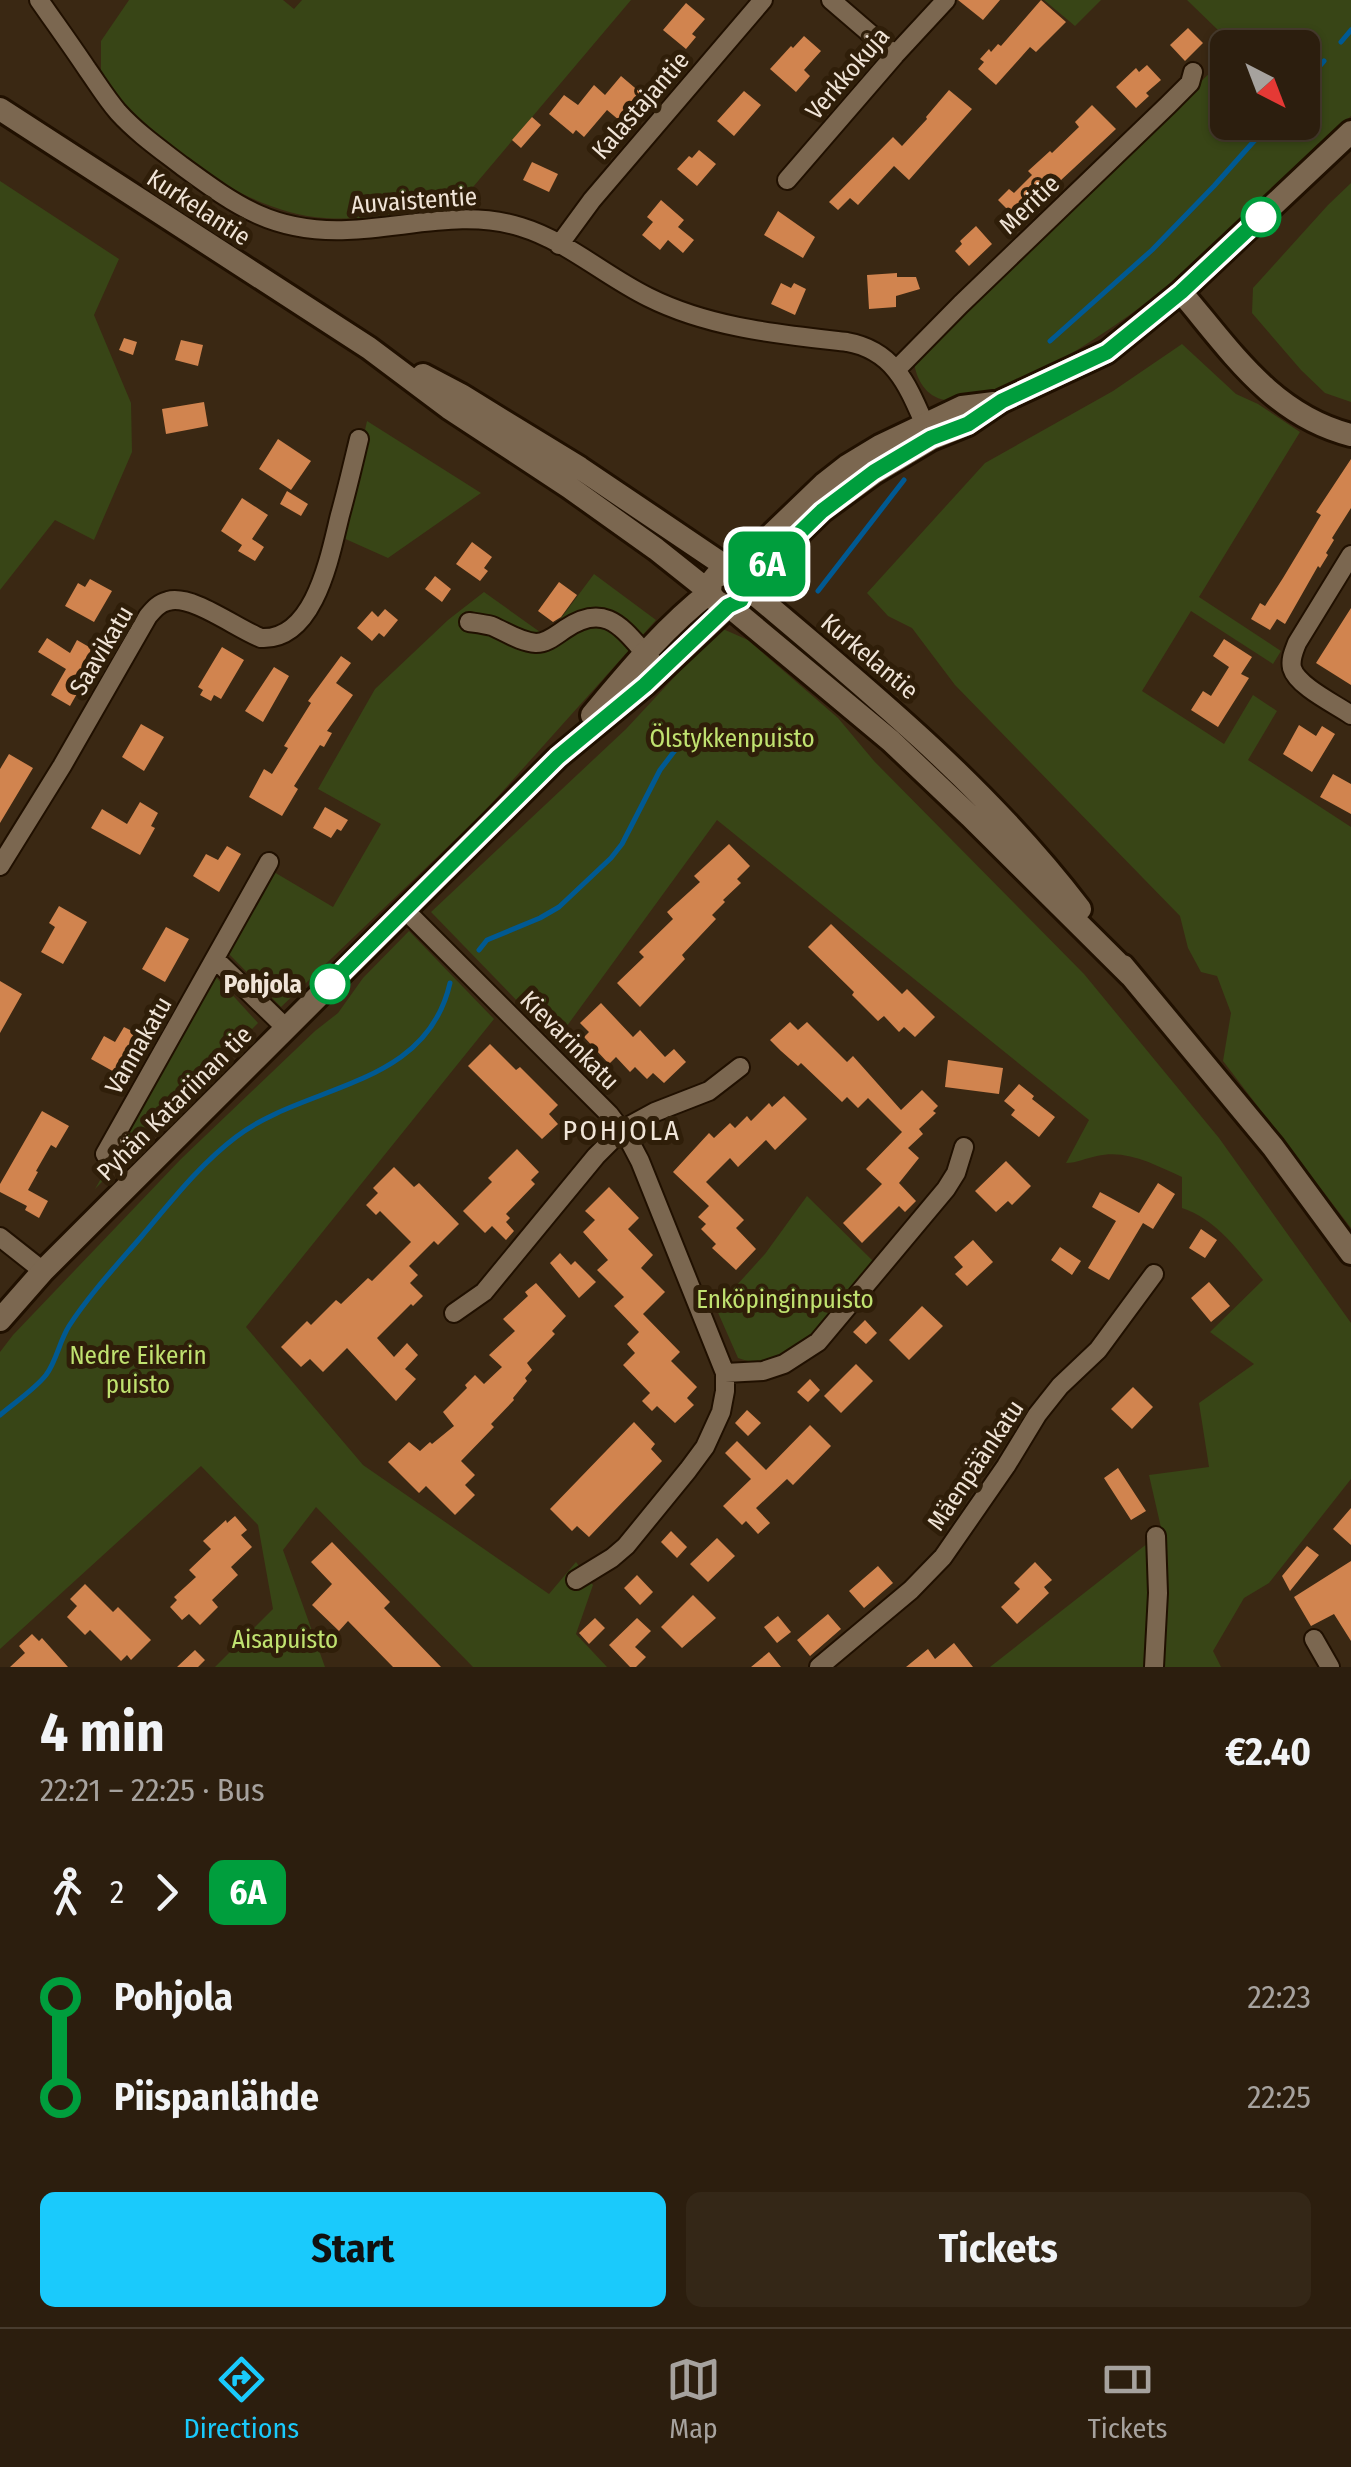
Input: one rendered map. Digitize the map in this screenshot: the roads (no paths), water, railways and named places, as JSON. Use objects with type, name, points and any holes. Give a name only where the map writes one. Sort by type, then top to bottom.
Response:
[{"type":"street","name":"Auvaistentie","points":[[39,0],[105,96],[128,122],[225,198],[258,216],[294,228],[323,231],[446,220],[487,220],[523,228],[690,316],[738,328],[862,345],[874,350],[896,370]]},
{"type":"street","name":"Kalastajantie","points":[[559,244],[599,191],[763,0]]},
{"type":"street","points":[[831,0],[894,54]]},
{"type":"street","name":"Verkkokuja","points":[[787,180],[894,54],[946,0]]},
{"type":"street","name":"Meritie","points":[[896,370],[1177,96],[1190,82],[1192,72]]},
{"type":"street","name":"Kurkelantie","points":[[0,109],[369,348],[449,408],[598,508],[719,599],[890,741],[1130,975]]},
{"type":"street","name":"Pyhän Katariinan tie","points":[[719,599],[711,582],[715,577],[737,579],[847,491],[962,407],[1002,401],[1107,352],[1181,292],[1351,132]]},
{"type":"street","points":[[1181,292],[1274,396],[1313,422],[1351,435]]},
{"type":"street","name":"Kurkelantie","points":[[369,348],[461,395],[580,468],[737,579],[908,724],[1057,878],[1130,975],[1273,1147],[1351,1253]]},
{"type":"street","points":[[896,370],[928,431]]},
{"type":"street","name":"Saavikatu","points":[[0,866],[155,608],[168,601],[184,600],[261,638],[271,639],[298,620],[312,602],[327,570],[360,439]]},
{"type":"street","points":[[1351,555],[1292,656],[1292,670],[1301,681],[1351,714]]},
{"type":"street","name":"Pyhän Katariinan tie","points":[[558,757],[681,614],[719,599]]},
{"type":"street","name":"Pyhän Katariinan tie","points":[[0,1320],[43,1272],[558,757],[662,670],[719,599]]},
{"type":"street","points":[[468,622],[537,643],[594,616],[617,625],[662,670]]},
{"type":"street","name":"Vannakatu","points":[[105,1154],[269,862]]},
{"type":"street","name":"Kievarinkatu","points":[[405,910],[622,1130],[640,1161],[724,1373],[721,1412],[697,1459],[626,1546],[576,1580]]},
{"type":"street","points":[[216,960],[286,1028]]},
{"type":"street","points":[[454,1312],[484,1292],[622,1130],[709,1091],[740,1067]]},
{"type":"street","points":[[724,1373],[763,1371],[784,1364],[818,1342],[946,1189],[964,1147]]},
{"type":"street","points":[[0,1237],[43,1272]]},
{"type":"street","name":"Mäenpäänkatu","points":[[820,1667],[911,1590],[943,1557],[1037,1415],[1060,1386],[1098,1350],[1154,1274]]},
{"type":"street","points":[[1154,1667],[1156,1536]]},
{"type":"street","points":[[1314,1640],[1330,1667]]},
{"type":"waterway","points":[[1341,42],[1351,30]]},
{"type":"waterway","points":[[1320,66],[1324,61]]},
{"type":"waterway","points":[[1050,341],[1152,250],[1255,140]]},
{"type":"waterway","points":[[818,591],[904,480]]},
{"type":"waterway","points":[[479,950],[487,940],[559,907],[611,858],[660,770],[689,732]]},
{"type":"waterway","points":[[0,1415],[46,1375],[85,1303],[210,1160],[264,1119],[390,1064],[416,1044],[437,1018],[450,983]]},
{"type":"place","name":"Pohjola","points":[[330,984]]},
{"type":"district","name":"POHJOLA","points":[[622,1130]]},
{"type":"park label","name":"Ölstykkenpuisto","points":[[732,738]]},
{"type":"park label","name":"Enköpinginpuisto","points":[[785,1299]]},
{"type":"park label","name":"Nedre Eikerin puisto","points":[[138,1370]]},
{"type":"park label","name":"Aisapuisto","points":[[285,1639]]}]
